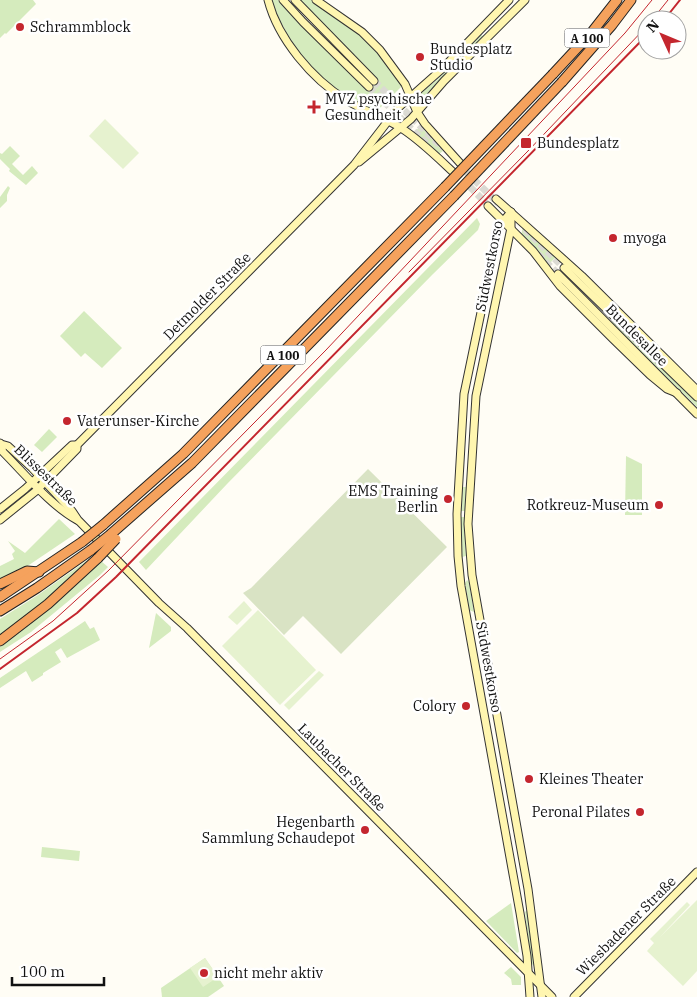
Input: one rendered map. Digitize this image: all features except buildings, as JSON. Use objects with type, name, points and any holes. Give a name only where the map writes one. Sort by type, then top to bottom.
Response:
[{"type":"highway","name":"A 100","points":[[0,597],[39,572],[103,526],[183,454],[445,187],[592,32],[617,0]]},
{"type":"highway","name":"A 100","points":[[0,611],[91,550],[114,537],[124,523],[192,463],[454,196],[562,82],[612,25],[631,0]]},
{"type":"highway","points":[[0,642],[48,604],[98,558],[114,537]]},
{"type":"highway","points":[[0,584],[27,571],[39,572]]},
{"type":"street","points":[[268,0],[278,25],[290,45],[311,71],[346,100],[401,128],[453,172]]},
{"type":"street","points":[[283,0],[303,22],[372,84],[295,0]]},
{"type":"street","points":[[316,0],[351,23],[371,40],[389,62],[411,96],[425,124],[460,163]]},
{"type":"street","points":[[388,121],[509,0]]},
{"type":"street","points":[[401,128],[418,112],[444,81],[525,0]]},
{"type":"street","name":"Detmolder Straße","points":[[0,520],[42,485],[77,449],[77,445],[354,165],[388,121]]},
{"type":"street","name":"Detmolder Straße","points":[[354,165],[401,128]]},
{"type":"street","points":[[496,199],[677,368],[697,390]]},
{"type":"street","name":"Bundesallee","points":[[488,206],[538,255],[556,277],[697,414]]},
{"type":"street","name":"Südwestkorso","points":[[511,212],[499,226],[462,404],[457,536],[461,586],[520,913],[530,997]]},
{"type":"street","name":"Südwestkorso","points":[[511,212],[511,228],[476,396],[468,524],[470,563],[528,889],[542,997]]},
{"type":"street","points":[[556,277],[557,267],[562,264],[568,266]]},
{"type":"street","name":"Bundesallee","points":[[568,266],[697,397]]},
{"type":"street","points":[[468,373],[480,375]]},
{"type":"street","name":"Blissestraße","points":[[0,444],[3,452],[36,479],[69,515],[78,520],[114,556]]},
{"type":"street","name":"Detmolder Straße","points":[[0,509],[72,445],[77,445]]},
{"type":"street","points":[[459,471],[471,471]]},
{"type":"street","name":"Laubacher Straße","points":[[114,556],[552,997]]},
{"type":"street","name":"Wiesbadener Straße","points":[[574,997],[697,872]]},
{"type":"green space","points":[[0,0],[33,0],[36,4],[0,38]]},
{"type":"green space","points":[[271,0],[278,0],[360,84],[368,88],[373,87],[376,82],[372,74],[298,0],[311,0],[334,14],[370,42],[402,86],[376,112],[341,92],[325,80],[300,52],[279,19]]},
{"type":"green space","points":[[481,35],[483,36],[423,98],[420,93],[437,80]]},
{"type":"green space","points":[[105,119],[139,153],[123,169],[89,136]]},
{"type":"green space","points":[[420,126],[443,151],[439,154],[415,132]]},
{"type":"green space","points":[[10,146],[20,156],[12,164],[23,175],[32,166],[38,173],[26,185],[9,171],[10,169],[0,159],[0,153],[2,154]]},
{"type":"green space","points":[[8,186],[10,188],[7,201],[0,208],[0,197]]},
{"type":"green space","points":[[477,218],[480,224],[478,230],[227,484],[146,570],[139,562]]},
{"type":"green space","points":[[523,227],[556,257],[548,265],[521,235]]},
{"type":"green space","points":[[84,311],[122,348],[102,368],[85,353],[81,357],[60,336]]},
{"type":"green space","points":[[613,320],[697,402],[697,407],[611,322]]},
{"type":"green space","points":[[49,429],[57,437],[42,452],[34,445]]},
{"type":"green space","points":[[626,456],[642,464],[642,515],[625,515]]},
{"type":"green space","points":[[368,469],[447,547],[341,654],[303,616],[284,635],[243,593],[251,588]]},
{"type":"green space","points":[[462,487],[466,487],[465,511],[461,511]]},
{"type":"green space","points":[[460,517],[464,517],[466,556],[462,557]]},
{"type":"green space","points":[[59,519],[75,534],[26,567],[0,579],[0,566],[14,559],[12,554],[15,551],[8,541],[25,553]]},
{"type":"green space","points":[[89,559],[91,562],[53,597],[0,638],[0,619]]},
{"type":"green space","points":[[101,561],[108,567],[100,575],[31,632],[0,652],[0,647],[58,602]]},
{"type":"green space","points":[[467,580],[469,582],[474,612],[469,610],[465,583]]},
{"type":"green space","points":[[244,601],[252,610],[237,625],[228,617]]},
{"type":"green space","points":[[258,610],[316,670],[280,705],[222,646]]},
{"type":"green space","points":[[156,613],[171,627],[171,631],[149,648]]},
{"type":"green space","points":[[85,621],[90,629],[94,627],[100,640],[67,658],[61,648],[55,652],[61,662],[43,673],[43,675],[32,682],[26,671],[0,688],[0,678]]},
{"type":"green space","points":[[319,671],[324,675],[289,710],[284,705]]},
{"type":"green space","points":[[42,847],[80,851],[79,861],[41,857]]},
{"type":"green space","points":[[697,900],[697,971],[683,986],[647,951],[654,943],[650,939],[687,902],[690,905],[659,938]]},
{"type":"green space","points":[[511,903],[519,952],[517,953],[486,921]]},
{"type":"green space","points":[[526,911],[528,912],[535,967],[531,963]]},
{"type":"green space","points":[[205,958],[224,986],[208,997],[162,997],[161,988]]},
{"type":"green space","name":"nicht mehr aktiv","points":[[205,958],[218,977],[203,987],[190,968]]},
{"type":"green space","points":[[511,967],[521,977],[521,985],[512,985],[511,979],[504,973]]},
{"type":"tunnel","points":[[374,81],[443,148]]},
{"type":"tunnel","points":[[369,87],[428,145]]},
{"type":"tunnel","points":[[459,165],[498,203]]},
{"type":"tunnel","points":[[455,172],[493,210]]},
{"type":"tunnel","points":[[525,229],[564,268]]},
{"type":"tunnel","points":[[538,254],[558,274]]},
{"type":"tram line","points":[[0,659],[53,621],[108,571],[326,350],[625,33],[652,0]]},
{"type":"tram line","points":[[660,10],[668,0]]},
{"type":"tram line","points":[[409,272],[637,36]]},
{"type":"railway","points":[[672,10],[680,0]]},
{"type":"railway","points":[[0,669],[77,613],[116,577],[637,45]]},
{"type":"place","name":"Schrammblock","points":[[20,27]]},
{"type":"place","name":"Bundesplatz Studio","points":[[420,57]]},
{"type":"place","name":"MVZ psychische Gesundheit","points":[[314,107]]},
{"type":"place","name":"Bundesplatz","points":[[526,143]]},
{"type":"place","name":"myoga","points":[[613,238]]},
{"type":"place","name":"Vaterunser-Kirche","points":[[67,421]]},
{"type":"place","name":"EMS Training Berlin","points":[[448,499]]},
{"type":"place","name":"Rotkreuz-Museum","points":[[659,505]]},
{"type":"place","name":"Colory","points":[[466,706]]},
{"type":"place","name":"Kleines Theater","points":[[529,779]]},
{"type":"place","name":"Peronal Pilates","points":[[640,812]]},
{"type":"place","name":"Hegenbarth Sammlung Schaudepot","points":[[365,830]]},
{"type":"place","name":"nicht mehr aktiv","points":[[204,973]]}]
